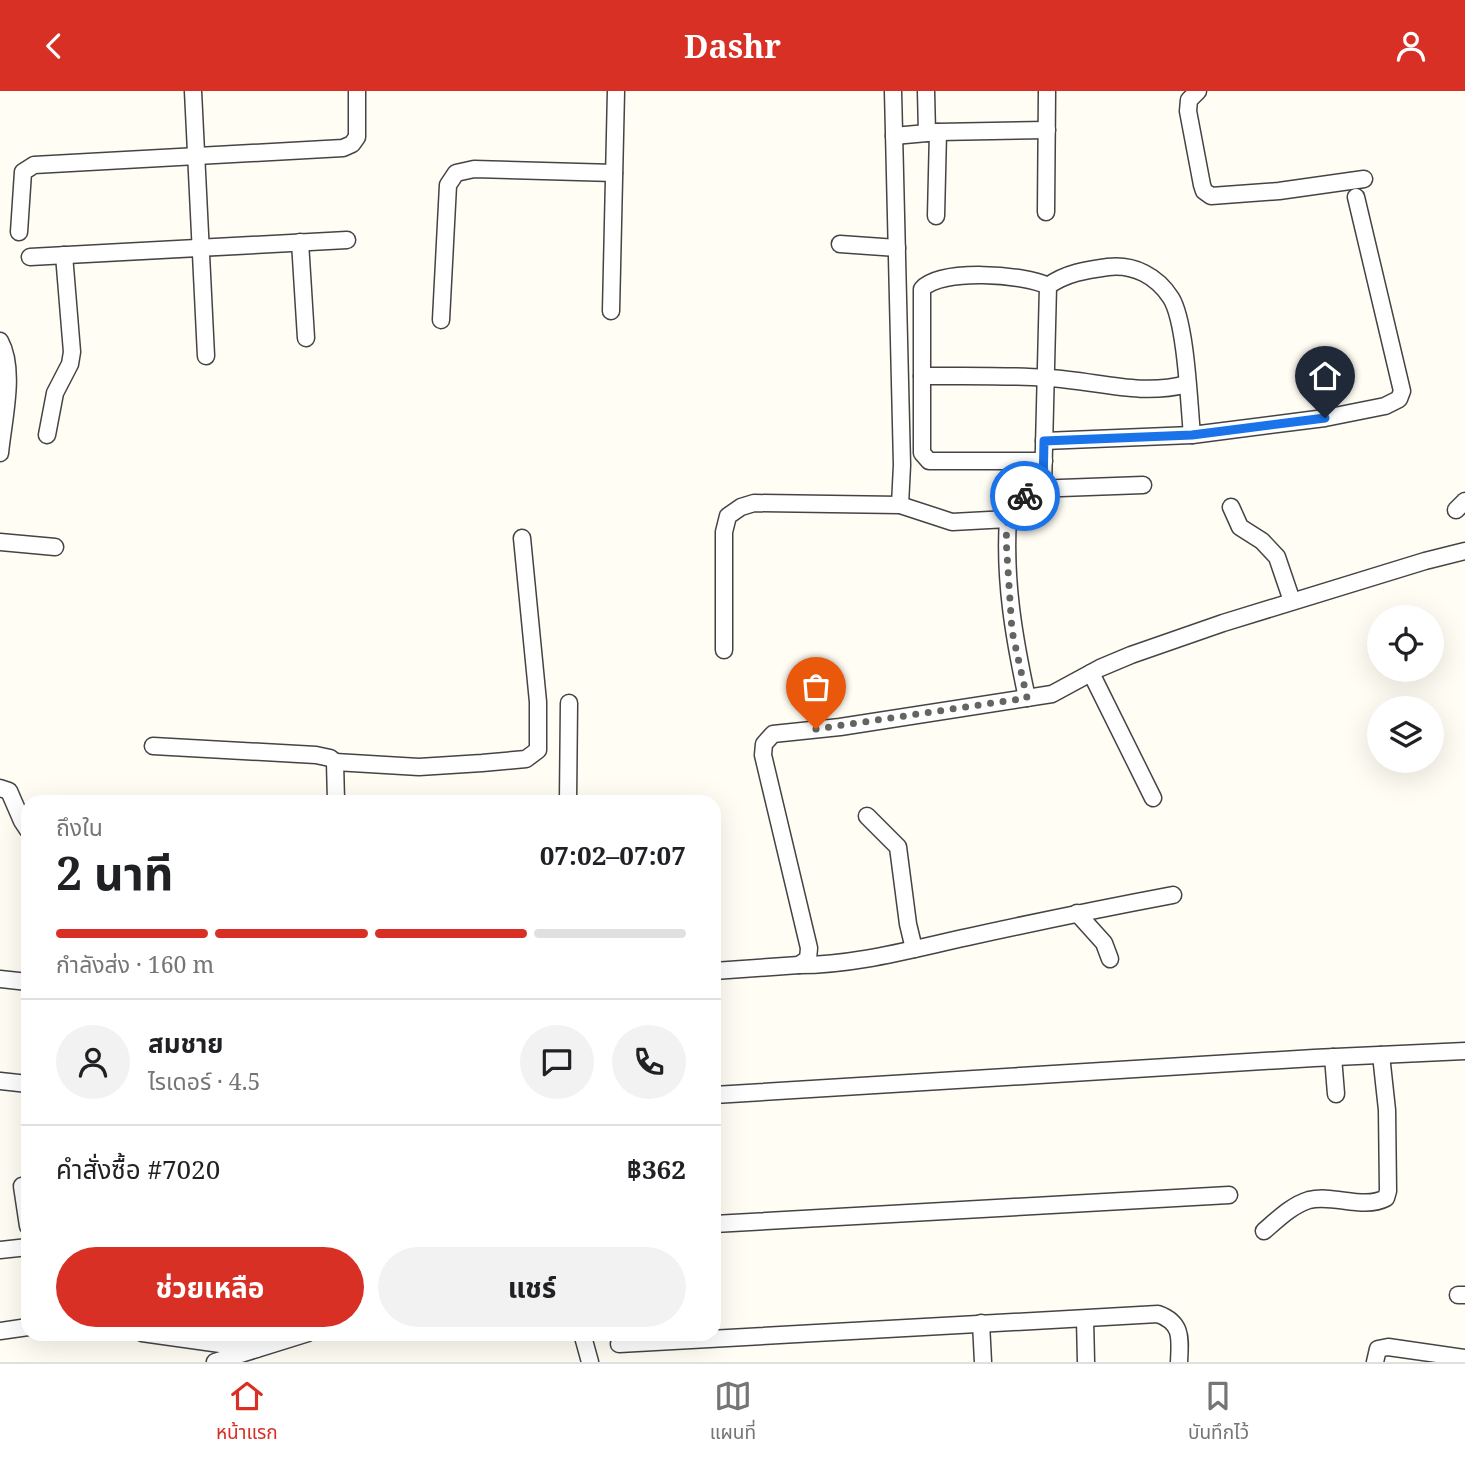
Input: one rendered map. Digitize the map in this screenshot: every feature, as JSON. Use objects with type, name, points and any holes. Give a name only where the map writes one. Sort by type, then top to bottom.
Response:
[{"type":"street","points":[[193,91],[206,356]]},
{"type":"street","points":[[19,232],[23,172],[34,165],[343,148],[352,144],[356,137],[357,91]]},
{"type":"street","points":[[611,311],[616,91]]},
{"type":"street","points":[[893,91],[902,465],[900,505]]},
{"type":"street","points":[[926,91],[932,133],[936,216]]},
{"type":"street","points":[[1046,212],[1047,91]]},
{"type":"street","points":[[1198,91],[1189,100],[1188,111],[1202,185],[1204,191],[1211,196],[1279,191],[1364,179]]},
{"type":"street","points":[[894,136],[1047,130]]},
{"type":"street","points":[[442,320],[448,185],[456,173],[474,169],[614,173]]},
{"type":"street","points":[[1044,441],[1192,435],[1325,418],[1385,406],[1399,399],[1402,391],[1356,197]]},
{"type":"street","points":[[30,257],[347,240]]},
{"type":"street","points":[[300,242],[306,338]]},
{"type":"street","points":[[840,244],[897,249]]},
{"type":"street","points":[[47,435],[51,407],[70,364],[72,352],[64,255]]},
{"type":"street","points":[[1048,286],[1060,278],[1084,270],[1124,265],[1154,278],[1172,299],[1180,322],[1192,435]]},
{"type":"street","points":[[1044,461],[925,459],[922,453],[922,289],[927,283],[969,275],[1034,279],[1048,286]]},
{"type":"street","points":[[1043,488],[1048,286]]},
{"type":"street","points":[[0,341],[8,366],[0,453]]},
{"type":"street","points":[[922,376],[1046,377],[1082,380],[1127,389],[1158,390],[1186,384]]},
{"type":"street","points":[[1027,698],[1012,631],[1006,539],[1008,519],[1033,489],[1143,485]]},
{"type":"street","points":[[724,650],[724,532],[728,516],[754,503],[900,505],[952,522],[1008,519]]},
{"type":"street","points":[[1231,507],[1240,527],[1262,541],[1277,557],[1292,601]]},
{"type":"street","points":[[153,746],[316,755],[335,762],[419,767],[526,759],[538,750],[538,702],[522,538]]},
{"type":"street","points":[[0,542],[55,547]]},
{"type":"street","points":[[799,965],[808,959],[809,948],[765,765],[764,744],[773,733],[840,727],[1052,694],[1131,655],[1292,601],[1465,551]]},
{"type":"street","points":[[1091,673],[1153,798]]},
{"type":"street","points":[[568,795],[569,703]]},
{"type":"street","points":[[335,762],[336,795]]},
{"type":"street","points":[[0,788],[9,791],[21,819]]},
{"type":"street","points":[[867,816],[898,847],[914,949]]},
{"type":"street","points":[[721,971],[826,965],[884,956],[1077,913],[1173,895]]},
{"type":"street","points":[[1077,913],[1104,943],[1110,959]]},
{"type":"street","points":[[0,979],[21,981]]},
{"type":"street","points":[[721,1095],[1465,1051]]},
{"type":"street","points":[[1264,1231],[1299,1204],[1309,1201],[1329,1198],[1366,1202],[1386,1198],[1387,1109],[1381,1055]]},
{"type":"street","points":[[1333,1058],[1336,1094]]},
{"type":"street","points":[[0,1081],[21,1083]]},
{"type":"street","points":[[721,1223],[1229,1195]]},
{"type":"street","points":[[0,1250],[21,1248]]},
{"type":"street","points":[[721,1338],[1158,1314],[1170,1318],[1177,1327],[1179,1362]]},
{"type":"street","points":[[1085,1319],[1086,1362]]},
{"type":"street","points":[[981,1323],[983,1362]]},
{"type":"street","points":[[0,1331],[21,1328]]},
{"type":"street","points":[[199,1341],[256,1349]]},
{"type":"street","points":[[215,1362],[282,1341]]},
{"type":"street","points":[[584,1341],[590,1362]]},
{"type":"street","points":[[619,1344],[671,1341]]},
{"type":"street","points":[[1375,1362],[1378,1349],[1388,1347],[1465,1358]]},
{"type":"way so far","points":[[816,729],[1027,698],[1012,631],[1006,539],[1008,519],[1025,496]]},
{"type":"route","points":[[1025,496],[1033,489],[1043,488],[1044,441],[1192,435],[1325,418]]}]
